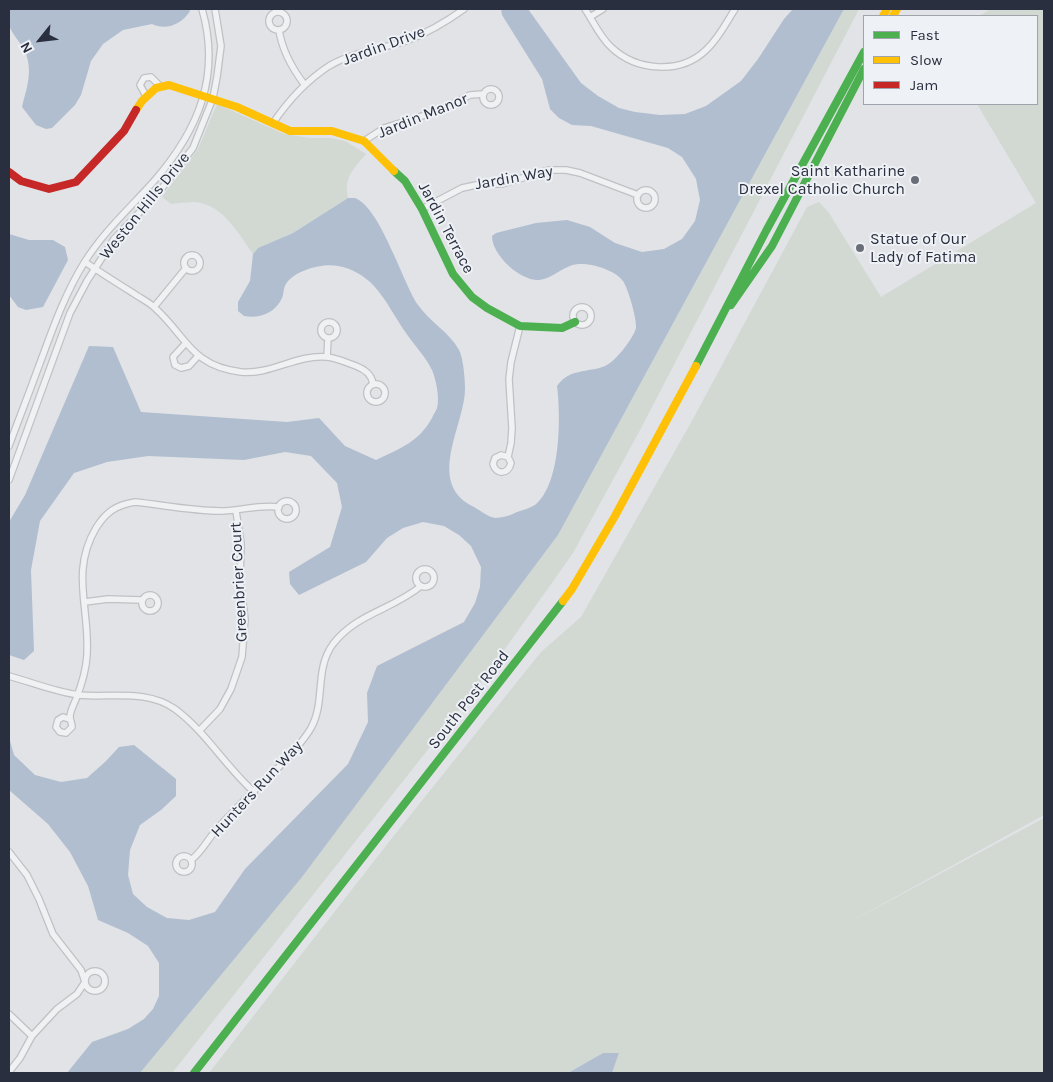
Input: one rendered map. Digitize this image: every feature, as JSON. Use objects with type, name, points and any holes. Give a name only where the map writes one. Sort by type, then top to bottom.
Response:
[{"type":"street","name":"Weston Hills Drive","points":[[9,446],[53,327],[69,290],[85,262],[112,226],[155,180],[189,134],[204,94],[209,69],[208,27],[202,9]]},
{"type":"street","name":"Weston Hills Drive","points":[[9,480],[70,313],[95,268],[114,239],[160,192],[193,148],[212,98],[217,77],[221,46],[215,9]]},
{"type":"street","name":"Jardin Drive","points":[[273,123],[304,84],[331,65],[362,52],[407,40],[444,24],[464,9]]},
{"type":"street","points":[[585,9],[610,46],[618,53],[628,59],[646,65],[664,68],[687,62],[705,52],[717,38],[735,9]]},
{"type":"street","points":[[590,17],[603,9]]},
{"type":"street","points":[[279,30],[292,67],[304,84]]},
{"type":"street","name":"South Post Road","points":[[194,1073],[572,589],[601,542],[661,434],[734,292],[863,54]]},
{"type":"street","name":"South Post Road","points":[[723,316],[772,246],[863,72]]},
{"type":"street","points":[[9,172],[21,181],[49,189],[76,182],[124,131],[146,96],[160,86],[151,77],[144,78],[140,85],[146,96]]},
{"type":"street","name":"Jardin Terrace","points":[[160,86],[169,85],[204,94],[290,130],[303,132],[332,131],[364,141],[405,181],[422,209],[453,274],[472,297],[487,308],[520,326],[562,328],[575,322]]},
{"type":"street","name":"Jardin Manor","points":[[364,141],[384,128],[433,113],[470,96],[483,94]]},
{"type":"street","points":[[810,152],[819,157]]},
{"type":"street","name":"Jardin Way","points":[[422,209],[462,188],[481,184],[502,184],[549,170],[566,170],[580,173],[638,196]]},
{"type":"street","points":[[85,262],[154,307],[171,324],[185,344],[198,356],[221,368],[242,372],[264,371],[308,358],[326,357],[362,369],[372,378],[373,384]]},
{"type":"street","points":[[154,307],[186,268]]},
{"type":"street","points":[[508,457],[512,428],[509,379],[510,362],[520,326]]},
{"type":"street","points":[[326,357],[328,338]]},
{"type":"street","points":[[185,344],[173,357],[175,365],[185,368],[198,356]]},
{"type":"street","points":[[69,719],[85,674],[87,654],[88,627],[81,582],[82,564],[87,546],[102,518],[112,509],[122,504],[135,502],[219,511],[236,511],[264,505],[279,507]]},
{"type":"street","name":"Greenbrier Court","points":[[200,730],[220,709],[231,689],[242,658],[245,619],[240,581],[241,543],[236,511]]},
{"type":"street","name":"Hunters Run Way","points":[[191,860],[199,853],[217,828],[298,747],[312,728],[318,711],[323,663],[332,646],[344,632],[359,620],[410,594],[421,586]]},
{"type":"street","points":[[85,602],[127,598],[142,600]]},
{"type":"street","points":[[9,676],[78,695],[141,696],[174,708],[200,730],[236,776],[254,792]]},
{"type":"street","points":[[9,852],[27,876],[39,898],[53,934],[81,970],[85,982],[77,994],[57,1009],[32,1036],[20,1058],[9,1072]]},
{"type":"street","points":[[9,1014],[32,1036]]},
{"type":"shaded area","points":[[844,9],[859,9],[640,430],[573,553],[483,680],[172,1073],[140,1073],[300,879],[558,535]]},
{"type":"shaded area","points":[[991,9],[1044,9],[1044,815],[839,928],[1044,818],[1044,1073],[612,1073],[619,1053],[603,1053],[568,1073],[209,1073],[392,838],[541,652],[581,617],[693,419],[807,207],[819,202],[829,213],[881,297],[1036,203],[978,105],[1038,105],[1038,15],[981,15]]},
{"type":"shaded area","points":[[217,104],[284,134],[345,141],[366,154],[351,174],[347,184],[348,198],[293,233],[258,248],[253,254],[236,229],[213,208],[194,202],[171,204],[162,197],[198,149]]},
{"type":"water","points":[[9,9],[189,9],[190,11],[183,20],[173,25],[163,27],[152,24],[123,30],[103,44],[91,61],[81,95],[75,105],[52,128],[46,129],[36,125],[22,107],[29,68],[24,50],[10,27]]},
{"type":"water","points":[[501,9],[528,9],[581,83],[598,96],[619,108],[660,115],[685,114],[706,106],[741,81],[793,9],[844,9],[558,535],[302,877],[140,1073],[67,1073],[92,1042],[128,1029],[144,1019],[153,1009],[159,996],[159,963],[148,946],[128,933],[98,920],[88,886],[70,852],[48,824],[9,790],[9,737],[14,755],[35,775],[61,782],[87,778],[119,747],[134,745],[176,779],[176,796],[140,825],[130,850],[128,875],[133,894],[147,907],[167,918],[189,920],[215,912],[245,869],[348,764],[368,722],[367,693],[377,666],[464,622],[475,603],[480,587],[481,567],[471,546],[459,535],[444,526],[423,522],[403,528],[387,538],[366,562],[299,595],[290,584],[289,572],[330,547],[342,507],[337,483],[311,456],[285,452],[244,460],[148,456],[107,462],[74,473],[40,521],[31,570],[34,651],[24,660],[9,655],[9,522],[25,495],[89,346],[113,347],[141,412],[287,422],[319,418],[345,446],[376,460],[415,439],[427,426],[437,409],[437,389],[432,370],[383,297],[362,276],[348,269],[332,265],[302,271],[290,279],[285,286],[279,303],[271,311],[261,316],[250,317],[244,316],[238,311],[238,302],[250,281],[253,254],[258,248],[293,233],[348,198],[355,198],[364,204],[373,215],[418,305],[459,350],[465,378],[464,402],[451,451],[449,467],[451,482],[458,495],[486,515],[495,518],[535,505],[544,495],[554,466],[559,432],[557,386],[567,376],[605,366],[614,360],[634,333],[636,328],[635,318],[625,285],[613,273],[591,265],[576,264],[543,279],[532,279],[508,266],[497,251],[492,236],[496,233],[536,223],[567,220],[590,227],[615,243],[642,252],[664,249],[682,239],[695,221],[700,200],[696,179],[682,157],[668,148],[591,126],[572,125],[559,118],[550,109],[542,79],[502,15]]},
{"type":"water","points":[[9,234],[29,240],[53,240],[65,247],[68,260],[43,307],[26,310],[18,307],[9,295]]},
{"type":"water","points":[[603,1053],[619,1053],[612,1073],[568,1073]]},
{"type":"traffic: fast","points":[[696,366],[766,231],[863,54]]},
{"type":"traffic: fast","points":[[731,305],[772,246],[863,71]]},
{"type":"traffic: fast","points":[[394,171],[405,181],[422,209],[453,274],[472,297],[487,308],[520,326],[562,328],[575,322]]},
{"type":"traffic: fast","points":[[194,1073],[563,601]]},
{"type":"traffic: slow","points":[[884,15],[887,9]]},
{"type":"traffic: slow","points":[[894,15],[897,9]]},
{"type":"traffic: slow","points":[[136,110],[142,101],[156,88],[169,85],[237,107],[290,131],[332,131],[364,141],[394,171]]},
{"type":"traffic: slow","points":[[563,601],[615,516],[696,366]]},
{"type":"traffic: jam","points":[[9,172],[21,181],[49,189],[76,182],[124,131],[136,110]]},
{"type":"place","name":"Saint Katharine Drexel Catholic Church","points":[[915,180]]},
{"type":"place","name":"Statue of Our Lady of Fatima","points":[[860,248]]}]
